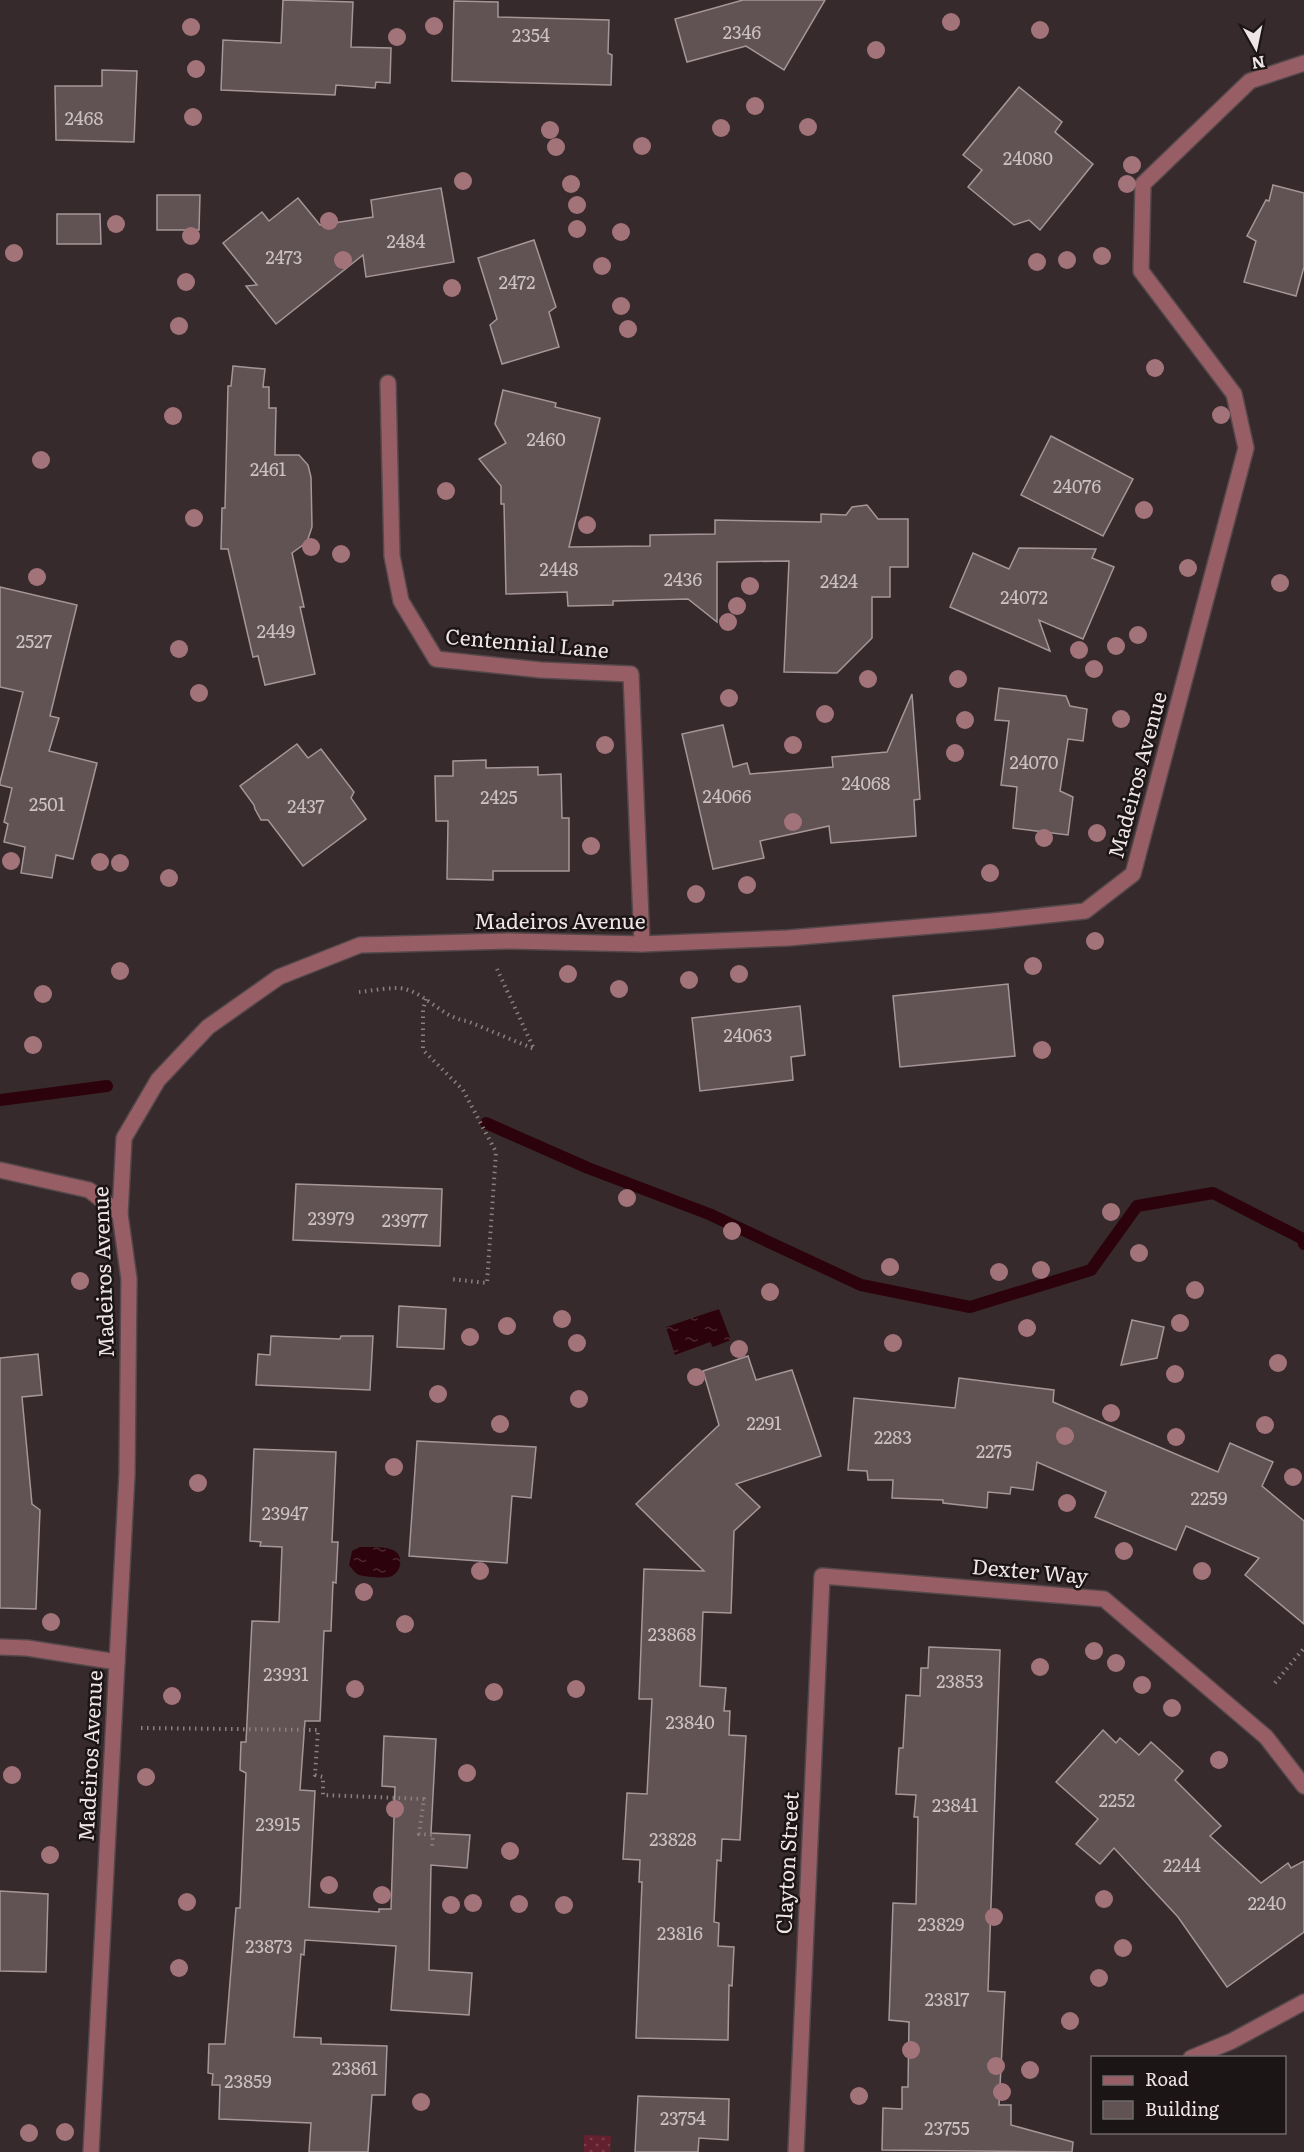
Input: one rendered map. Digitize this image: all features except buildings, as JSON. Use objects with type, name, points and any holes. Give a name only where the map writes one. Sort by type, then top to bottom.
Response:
[{"type":"street","name":"Madeiros Avenue","points":[[91,2152],[127,1474],[129,1279],[120,1214],[124,1138],[158,1080],[208,1027],[279,977],[360,945],[509,941],[642,944],[788,938],[993,921],[1085,911],[1133,874],[1246,448],[1234,394],[1141,271],[1143,184],[1250,81],[1304,63]]},
{"type":"street","name":"Centennial Lane","points":[[388,383],[392,556],[401,601],[436,659],[541,670],[631,674],[642,944]]},
{"type":"street","points":[[0,1170],[89,1190],[120,1214]]},
{"type":"street","name":"Dexter Way","points":[[822,1576],[1104,1599],[1266,1737],[1304,1786]]},
{"type":"street","name":"Clayton Street","points":[[796,2152],[822,1576]]},
{"type":"street","points":[[0,1647],[27,1648],[117,1662]]},
{"type":"street","points":[[1196,2056],[1232,2040],[1304,2002]]},
{"type":"path","points":[[359,992],[404,989],[426,999],[455,1020],[467,1021],[534,1049],[501,977]]},
{"type":"path","points":[[426,999],[423,1010],[423,1050],[463,1090],[496,1152],[487,1283],[451,1279]]},
{"type":"path","points":[[1275,1683],[1304,1648]]},
{"type":"path","points":[[114,1727],[318,1730],[315,1775],[323,1777],[323,1795],[424,1799],[419,1834],[433,1835],[432,1848]]},
{"type":"shaded area","points":[[584,2135],[611,2136],[610,2152],[584,2152]]},
{"type":"water","points":[[719,1309],[731,1340],[713,1347],[710,1342],[675,1355],[666,1327]]},
{"type":"water","points":[[360,1547],[381,1547],[397,1552],[400,1559],[398,1571],[392,1576],[385,1577],[358,1574],[349,1565],[352,1551]]},
{"type":"waterway","points":[[0,1100],[107,1086]]},
{"type":"waterway","points":[[486,1123],[588,1168],[709,1214],[861,1285],[970,1307],[1091,1270],[1137,1206],[1213,1193],[1303,1239],[1304,1244]]}]
